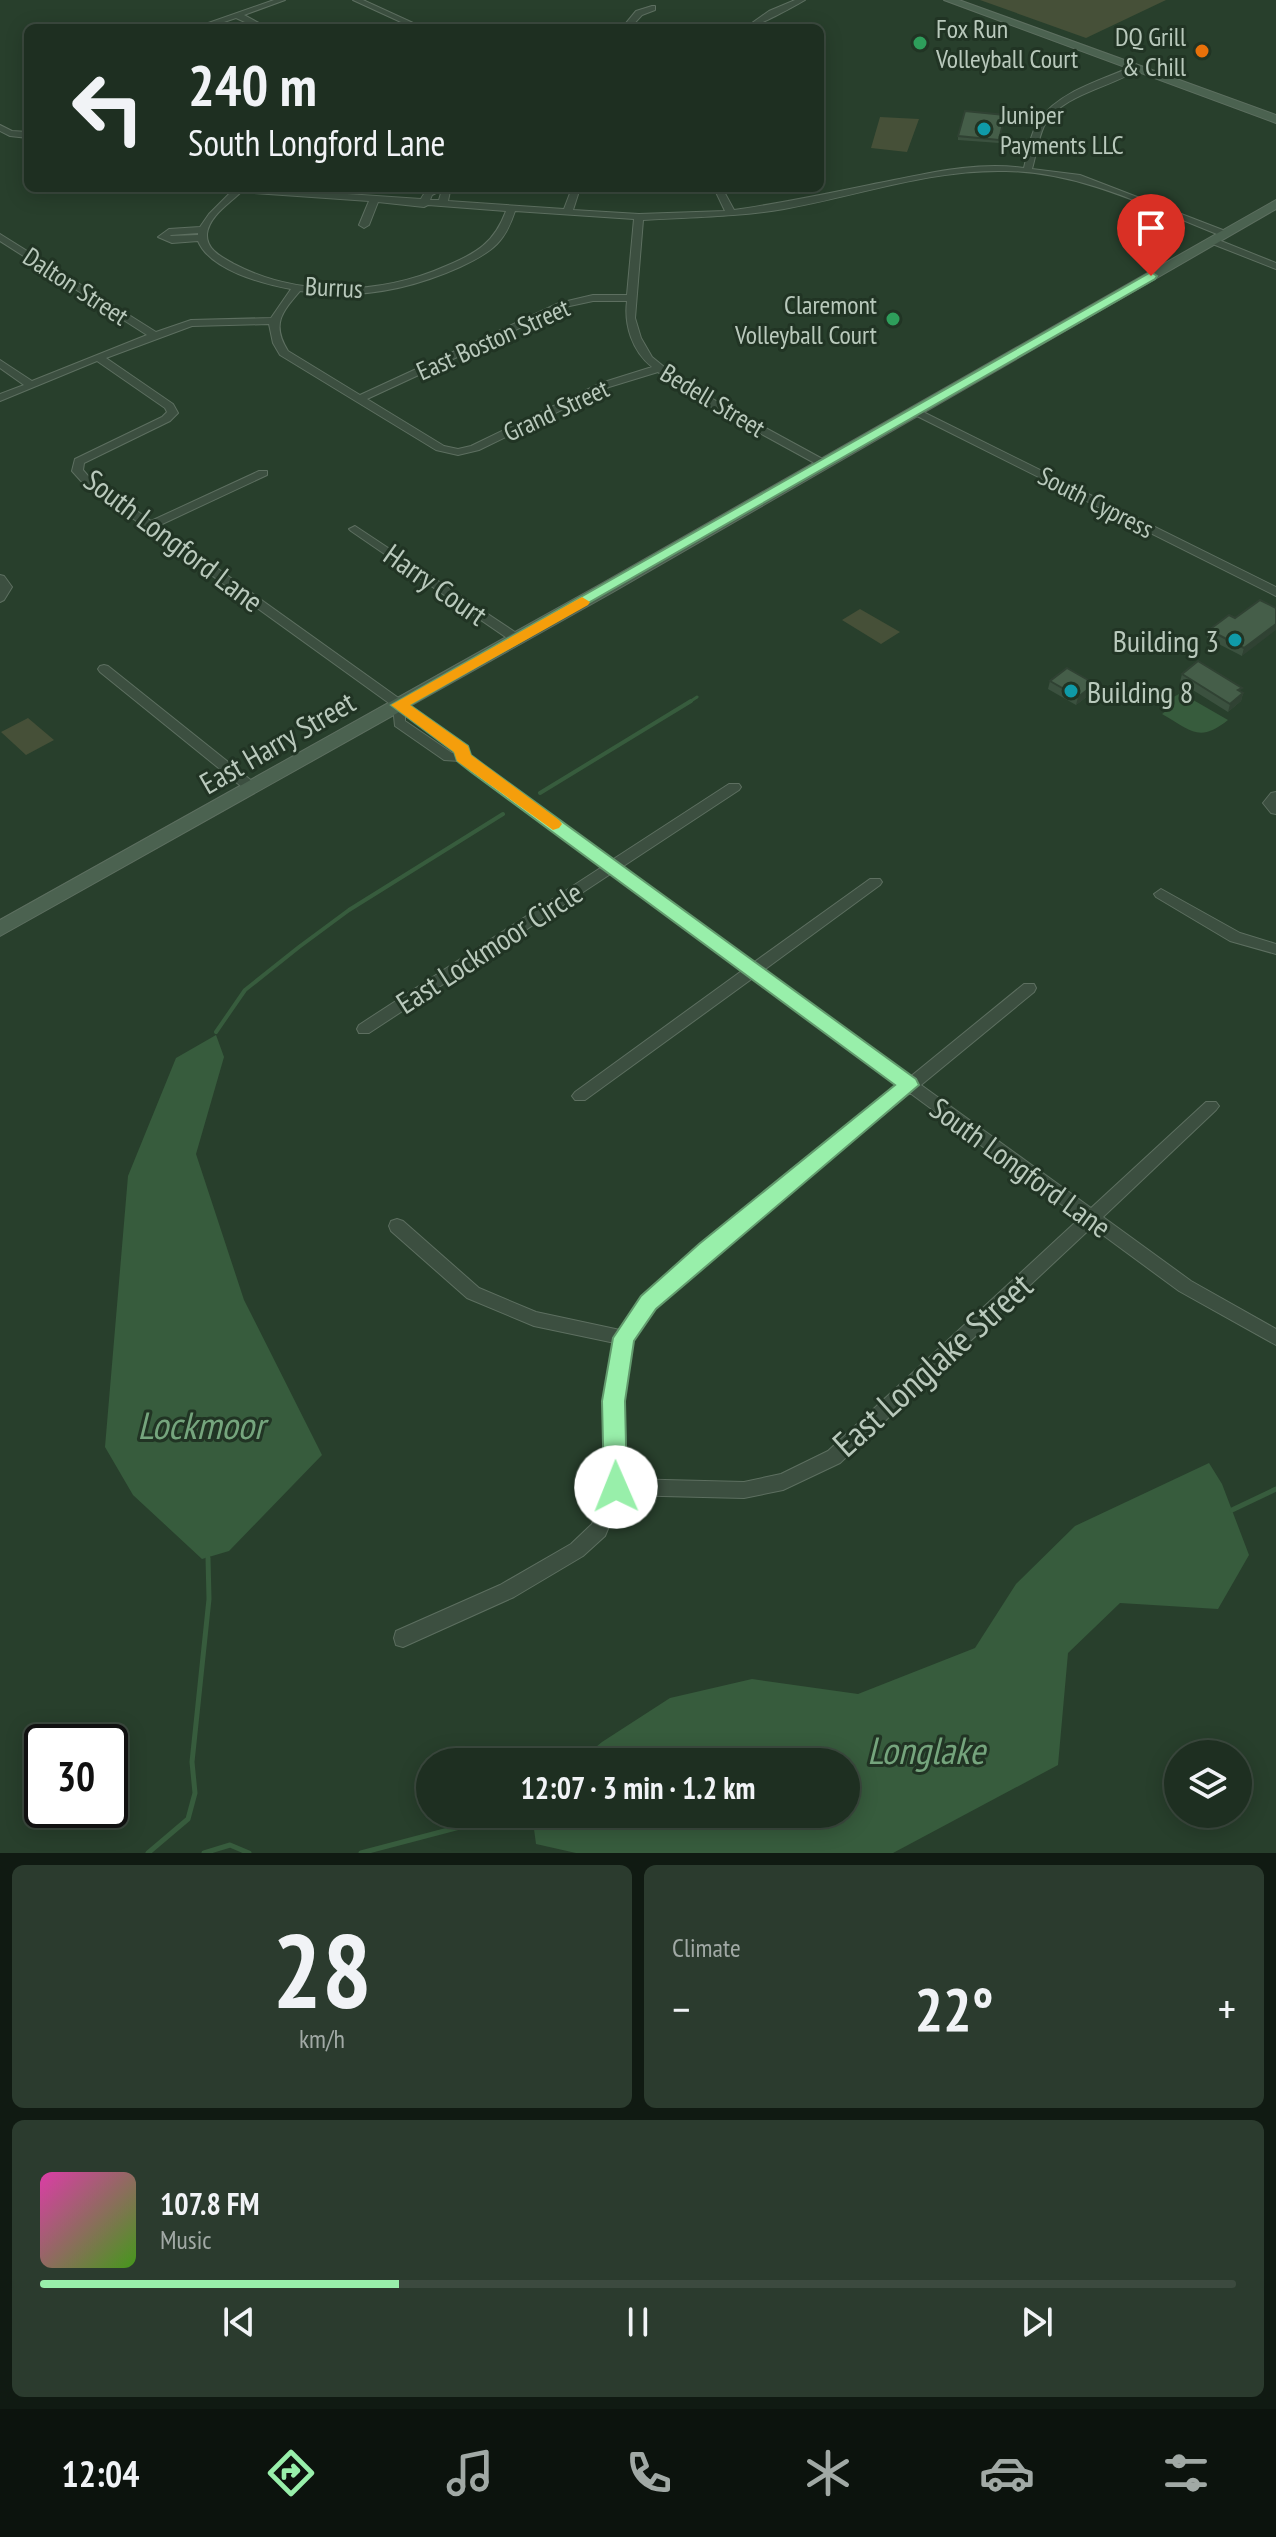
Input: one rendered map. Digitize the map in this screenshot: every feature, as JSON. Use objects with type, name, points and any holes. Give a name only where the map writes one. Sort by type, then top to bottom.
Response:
[{"type":"main road","points":[[949,0],[1276,119]]},
{"type":"main road","points":[[1219,238],[1276,204]]},
{"type":"main road","name":"East Harry Street","points":[[0,929],[517,639],[1219,238]]},
{"type":"street","points":[[210,24],[281,0]]},
{"type":"street","points":[[357,0],[411,24]]},
{"type":"street","points":[[755,24],[801,0]]},
{"type":"street","points":[[629,24],[639,13],[652,8]]},
{"type":"street","points":[[237,15],[256,24]]},
{"type":"street","points":[[1028,169],[1036,134],[1045,118],[1066,102],[1136,68]]},
{"type":"street","points":[[0,128],[24,135]]},
{"type":"street","points":[[293,192],[374,201],[639,217],[731,213],[783,206],[946,172],[990,167],[1028,169],[1077,177],[1276,266]]},
{"type":"street","name":"Burrus","points":[[236,192],[203,234],[212,254],[235,268],[298,287],[365,291],[398,286],[425,277],[479,253],[494,242],[511,210]]},
{"type":"street","points":[[424,204],[432,192]]},
{"type":"street","points":[[442,205],[446,192]]},
{"type":"street","points":[[567,213],[575,192]]},
{"type":"street","points":[[720,192],[731,213]]},
{"type":"street","points":[[364,225],[374,201]]},
{"type":"street","name":"Bedell Street","points":[[639,217],[630,318],[636,338],[657,369],[681,386],[824,464]]},
{"type":"street","name":"Dalton Street","points":[[0,237],[153,335]]},
{"type":"street","points":[[298,287],[273,321],[273,338],[284,353],[360,399]]},
{"type":"street","name":"East Boston Street","points":[[360,399],[562,305],[593,298],[630,298]]},
{"type":"street","points":[[0,398],[153,335],[191,323],[273,321]]},
{"type":"street","name":"South Longford Lane","points":[[98,357],[169,406],[173,413],[85,457],[77,467],[85,479],[399,705],[399,723],[449,757],[463,757],[1185,1286],[1276,1338]]},
{"type":"street","points":[[0,363],[31,385]]},
{"type":"street","name":"Grand Street","points":[[360,399],[440,448],[455,451],[475,448],[605,385],[657,369]]},
{"type":"street","name":"South Cypress","points":[[915,411],[1276,592]]},
{"type":"street","points":[[151,525],[263,473]]},
{"type":"street","name":"Harry Court","points":[[355,529],[517,639]]},
{"type":"street","points":[[0,578],[6,587],[2,595]]},
{"type":"street","points":[[104,669],[252,788]]},
{"type":"street","name":"East Lockmoor Circle","points":[[364,1029],[734,787]]},
{"type":"street","points":[[1276,796],[1270,803],[1276,810]]},
{"type":"street","points":[[580,1096],[875,882]]},
{"type":"street","points":[[1161,894],[1235,937],[1276,949]]},
{"type":"street","points":[[403,1638],[507,1591],[577,1550],[599,1530],[616,1487],[614,1401],[624,1338],[648,1302],[1029,988]]},
{"type":"street","name":"East Longlake Street","points":[[616,1487],[744,1490],[783,1482],[834,1457],[1211,1106]]},
{"type":"street","points":[[397,1226],[473,1293],[534,1319],[624,1338]]},
{"type":"shaded area","points":[[980,0],[1166,0],[1086,38]]},
{"type":"shaded area","points":[[880,117],[919,119],[907,152],[871,148]]},
{"type":"shaded area","points":[[860,609],[900,632],[881,644],[842,620]]},
{"type":"shaded area","points":[[28,718],[54,740],[26,755],[1,732]]},
{"type":"water","points":[[1181,693],[1228,720],[1202,733],[1162,714],[1166,711],[1160,704]]},
{"type":"water","name":"Lockmoor","points":[[216,1035],[224,1057],[196,1154],[244,1300],[322,1455],[229,1551],[202,1559],[133,1495],[105,1447],[128,1176],[176,1058]]},
{"type":"water","name":"Longlake","points":[[1209,1463],[1222,1484],[1249,1555],[1218,1609],[1120,1603],[1068,1653],[1058,1765],[893,1853],[576,1853],[536,1844],[534,1828],[860,1828],[860,1748],[595,1748],[670,1698],[752,1679],[858,1694],[975,1648],[1016,1584],[1075,1526]]},
{"type":"building","name":"Juniper Payments LLC","points":[[965,111],[1005,115],[999,140],[958,136]]},
{"type":"building","points":[[1260,600],[1276,608],[1276,624],[1244,648],[1209,630],[1229,615],[1235,618]]},
{"type":"building","points":[[1198,661],[1242,688],[1238,690],[1243,693],[1230,704],[1182,674]]},
{"type":"building","points":[[1067,668],[1095,684],[1078,697],[1050,681]]},
{"type":"waterway","points":[[691,701],[697,697]]},
{"type":"waterway","points":[[540,793],[691,701]]},
{"type":"waterway","points":[[216,1032],[245,990],[299,947],[349,910],[503,814]]},
{"type":"waterway","points":[[1232,1510],[1276,1489]]},
{"type":"waterway","points":[[148,1853],[188,1819],[195,1793],[192,1762],[209,1599],[208,1558]]},
{"type":"waterway","points":[[361,1853],[456,1828]]},
{"type":"waterway","points":[[204,1853],[230,1845],[249,1853]]},
{"type":"slow traffic","points":[[553,824],[463,757],[462,750],[399,705],[582,602]]},
{"type":"place","name":"Fox Run Volleyball Court","points":[[920,43]]},
{"type":"place","name":"DQ Grill & Chill","points":[[1202,51]]},
{"type":"place","name":"Juniper Payments LLC","points":[[984,129]]},
{"type":"place","name":"Claremont Volleyball Court","points":[[893,319]]},
{"type":"place","name":"Building 3","points":[[1235,640]]},
{"type":"place","name":"Building 8","points":[[1071,691]]},
{"type":"route","points":[[616,1487],[614,1401],[624,1338],[648,1302],[909,1085],[477,768],[463,757],[462,750],[399,705],[1151,276]]}]
